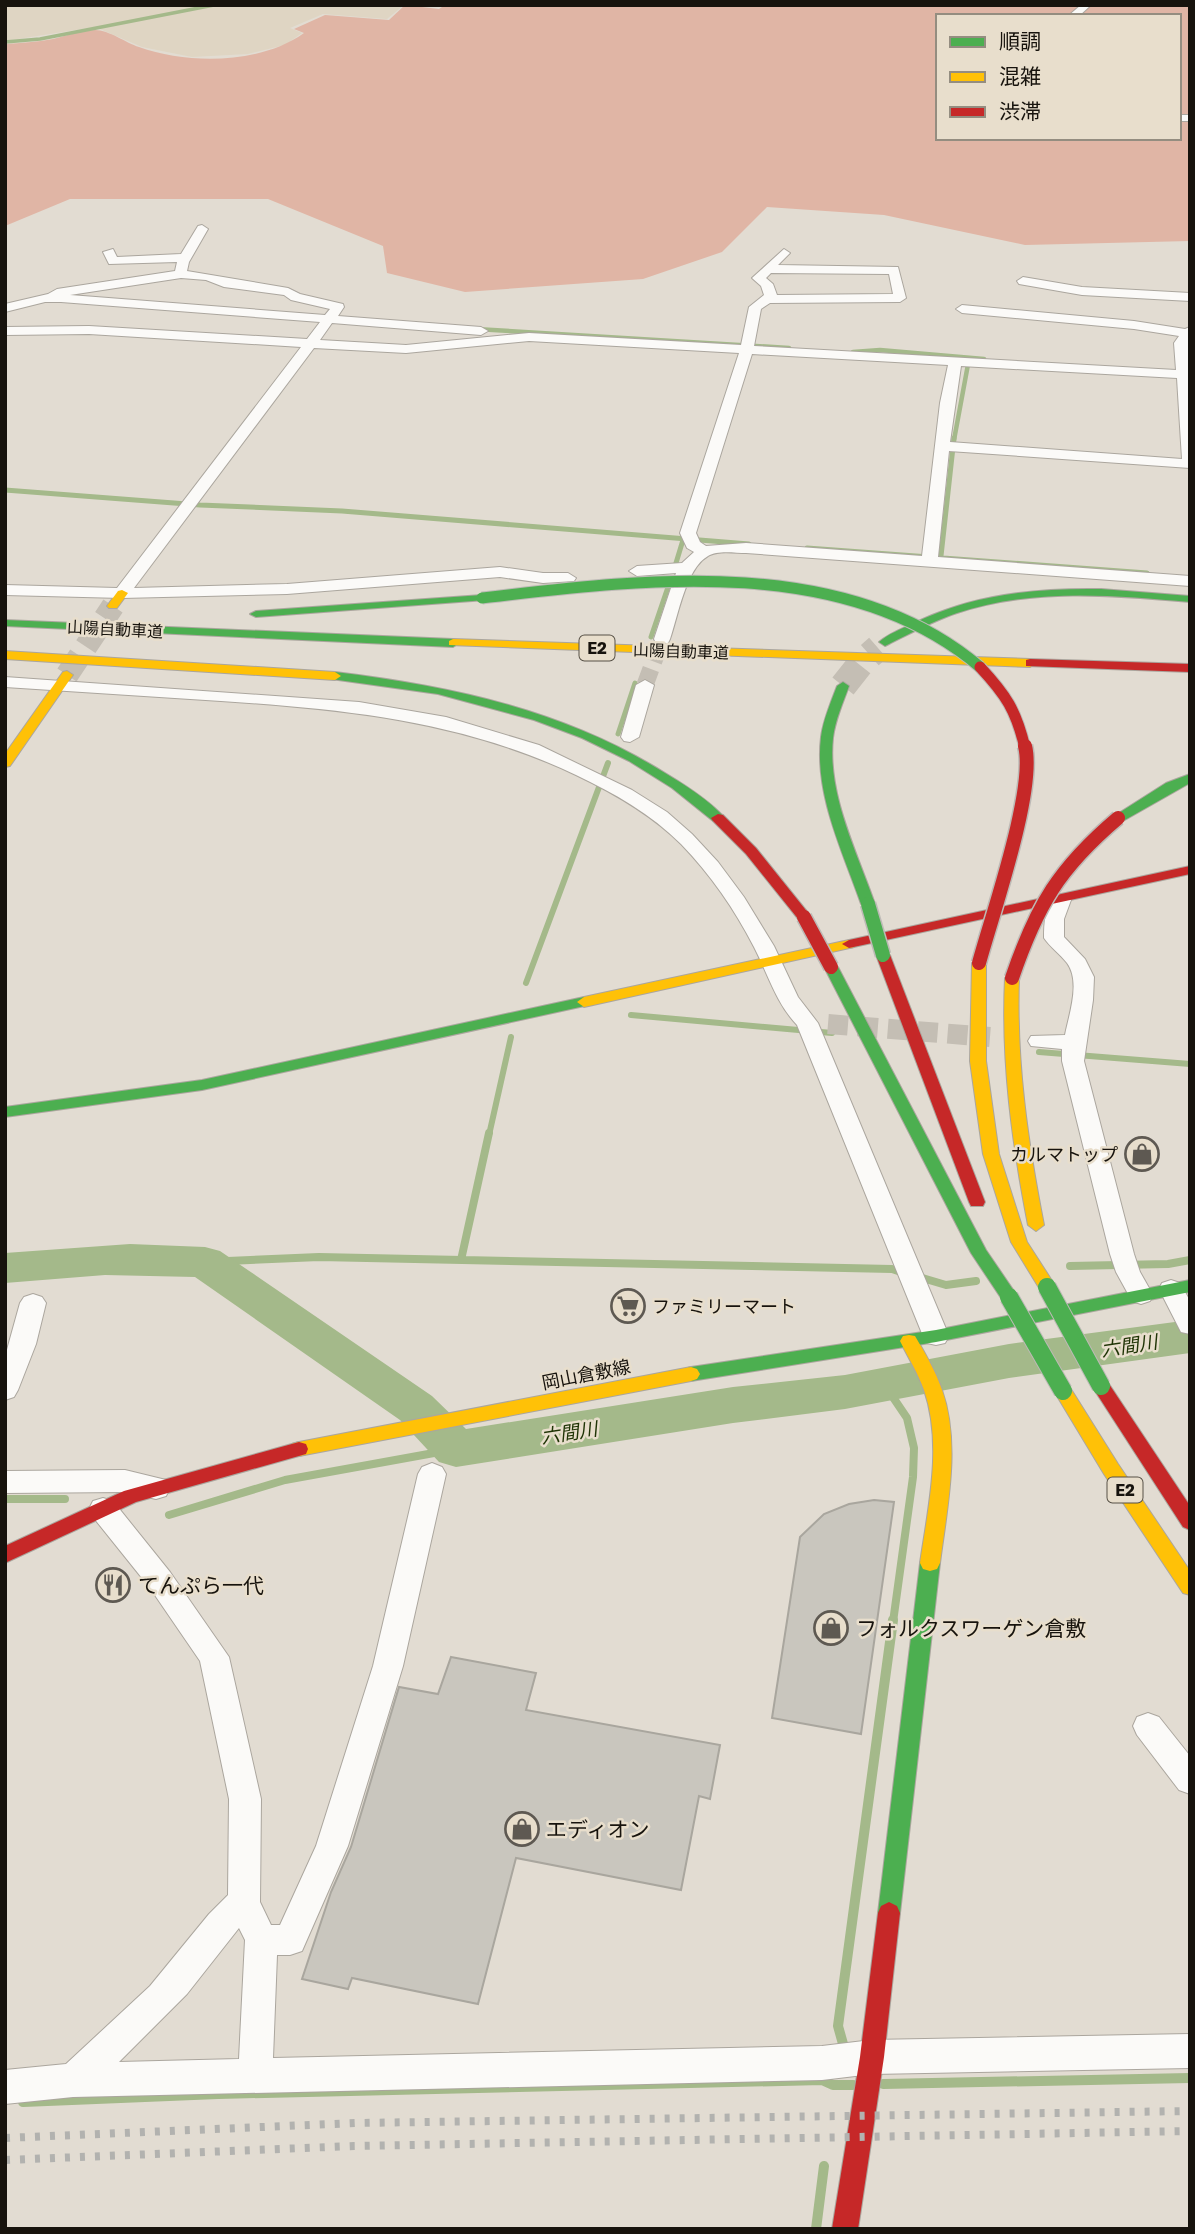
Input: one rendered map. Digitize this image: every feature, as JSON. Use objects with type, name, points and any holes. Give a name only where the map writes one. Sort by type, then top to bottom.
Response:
[{"type":"main road","points":[[241,614],[482,598],[627,581],[750,582],[803,589],[871,607],[911,623],[956,647],[995,682],[1009,702],[1027,747],[1028,771],[1022,802],[985,931],[979,963],[978,1061],[991,1154],[1019,1242],[1047,1287]]},
{"type":"main road","points":[[878,648],[918,625],[955,610],[996,600],[1086,593],[1190,599]]},
{"type":"main road","points":[[5,615],[215,616]]},
{"type":"main road","name":"山陽自動車道","points":[[5,623],[274,637],[1190,668]]},
{"type":"main road","name":"山陽自動車道","points":[[5,640],[156,648]]},
{"type":"main road","points":[[5,655],[352,677],[469,696],[586,734],[642,763],[689,794],[730,829],[769,870],[804,917],[979,1253],[1009,1297]]},
{"type":"main road","points":[[828,673],[856,674]]},
{"type":"main road","points":[[926,676],[1190,683]]},
{"type":"main road","points":[[5,763],[63,680]]},
{"type":"main road","points":[[843,686],[830,722],[827,752],[832,782],[883,955],[980,1212]]},
{"type":"main road","points":[[1047,1287],[1015,1113],[1008,1017],[1012,978],[1034,915],[1058,876],[1092,838],[1118,818],[1171,786],[1190,778]]},
{"type":"main road","points":[[770,946],[1061,900],[1190,870]]},
{"type":"main road","points":[[981,898],[1085,875]]},
{"type":"main road","points":[[858,924],[886,918]]},
{"type":"main road","points":[[5,1112],[202,1085],[831,929]]},
{"type":"main road","points":[[990,1237],[1009,1297]]},
{"type":"main road","name":"E2","points":[[1047,1287],[1101,1387],[1190,1522]]},
{"type":"main road","name":"岡山倉敷線","points":[[5,1555],[103,1508],[156,1489],[227,1466],[307,1447],[673,1377],[912,1347],[936,1336],[1181,1288]]},
{"type":"main road","name":"E2","points":[[1009,1297],[1111,1469],[1190,1587]]},
{"type":"main road","points":[[845,2229],[867,2095],[858,2063],[942,1473],[938,1413],[933,1391],[912,1347]]},
{"type":"street","points":[[181,274],[185,258],[202,229]]},
{"type":"street","points":[[109,252],[113,261],[185,258]]},
{"type":"street","points":[[784,253],[758,278],[767,284],[771,296],[755,307],[747,347],[688,533],[696,544],[930,557],[1190,581]]},
{"type":"street","points":[[767,299],[900,298],[894,270],[768,269]]},
{"type":"street","points":[[5,308],[181,274],[208,276],[224,283],[288,292],[296,297],[338,307],[117,600]]},
{"type":"street","points":[[1023,281],[1082,291],[1190,297]]},
{"type":"street","points":[[51,297],[507,333],[529,337],[747,347],[1187,375]]},
{"type":"street","points":[[962,309],[1134,325],[1189,333]]},
{"type":"street","points":[[5,331],[89,330],[406,349],[529,337]]},
{"type":"street","points":[[949,446],[1190,464],[1187,375],[1181,343],[1189,333]]},
{"type":"street","points":[[930,557],[949,446],[947,403],[963,362]]},
{"type":"street","points":[[662,639],[696,544]]},
{"type":"street","points":[[5,590],[117,600],[300,589],[500,572],[556,579],[686,567]]},
{"type":"street","points":[[5,682],[63,680],[390,710],[466,726],[509,739],[609,778],[670,825],[704,857],[770,946],[794,1012],[813,1026],[936,1336]]},
{"type":"street","points":[[630,737],[645,685]]},
{"type":"street","points":[[1061,900],[1054,919],[1054,938],[1079,965],[1085,982],[1072,1050],[1125,1263],[1141,1295]]},
{"type":"street","points":[[1039,1041],[1072,1050]]},
{"type":"street","points":[[1181,1288],[1190,1324]]},
{"type":"street","points":[[5,1390],[23,1345],[33,1303]]},
{"type":"street","points":[[261,1940],[290,1940],[332,1846],[388,1666],[432,1474]]},
{"type":"street","points":[[5,1482],[125,1480],[156,1489]]},
{"type":"street","points":[[103,1508],[160,1580],[214,1657],[245,1799],[244,1902],[261,1940],[256,2076]]},
{"type":"street","points":[[1147,1726],[1190,1780]]},
{"type":"street","points":[[73,2080],[135,2026],[189,1967],[226,1915],[244,1902]]},
{"type":"street","points":[[5,2087],[73,2080],[858,2063],[1190,2051]]},
{"type":"shaded area","points":[[5,5],[404,5],[387,19],[323,14],[290,28],[302,33],[285,45],[248,54],[192,57],[142,47],[95,27],[5,41]]},
{"type":"shaded area","points":[[405,5],[439,9],[445,5],[1190,5],[1190,241],[1025,245],[884,215],[767,207],[722,252],[643,279],[465,292],[387,273],[383,246],[268,199],[70,199],[5,226],[5,44],[47,40],[95,30],[159,53],[202,59],[224,58],[267,51],[287,43],[304,33],[294,29],[325,15],[389,20]]},
{"type":"building","name":"フォルクスワーゲン倉敷","points":[[874,1500],[894,1502],[861,1734],[772,1718],[800,1537],[824,1514],[849,1504]]},
{"type":"building","name":"エディオン","points":[[451,1657],[536,1673],[526,1710],[720,1745],[710,1799],[699,1796],[681,1890],[516,1858],[478,2004],[352,1978],[348,1989],[302,1979],[331,1892],[351,1847],[399,1687],[438,1694]]},
{"type":"waterway","points":[[5,42],[40,39],[214,5]]},
{"type":"waterway","points":[[476,329],[789,348]]},
{"type":"waterway","points":[[853,352],[880,350],[984,359]]},
{"type":"waterway","points":[[954,440],[969,359]]},
{"type":"waterway","points":[[941,556],[954,438]]},
{"type":"waterway","points":[[5,490],[200,505],[342,511],[749,544]]},
{"type":"waterway","points":[[676,563],[683,540]]},
{"type":"waterway","points":[[807,548],[1147,573]]},
{"type":"waterway","points":[[651,637],[668,587]]},
{"type":"waterway","points":[[618,734],[635,683]]},
{"type":"waterway","points":[[526,983],[608,763]]},
{"type":"waterway","points":[[631,1015],[832,1033]]},
{"type":"waterway","points":[[489,1135],[511,1037]]},
{"type":"waterway","points":[[1039,1052],[1190,1064]]},
{"type":"waterway","points":[[461,1260],[489,1133]]},
{"type":"waterway","points":[[205,1262],[319,1257],[461,1260]]},
{"type":"waterway","name":"六間川","points":[[5,1268],[105,1260],[205,1262],[416,1408],[456,1449],[733,1405],[845,1392],[1009,1361],[1190,1336]]},
{"type":"waterway","points":[[461,1260],[892,1269],[904,1273]]},
{"type":"waterway","points":[[1070,1266],[1168,1264],[1190,1260]]},
{"type":"waterway","points":[[919,1277],[946,1285],[976,1281]]},
{"type":"waterway","points":[[884,1384],[907,1418],[914,1448],[913,1477],[893,1622]]},
{"type":"waterway","points":[[169,1515],[285,1480],[456,1449]]},
{"type":"waterway","points":[[5,1499],[65,1499]]},
{"type":"waterway","points":[[845,2051],[838,2026],[893,1620]]},
{"type":"waterway","points":[[883,2084],[1190,2078]]},
{"type":"waterway","points":[[23,2102],[218,2094],[822,2080],[833,2085],[853,2085]]},
{"type":"waterway","points":[[816,2229],[824,2166]]},
{"type":"tunnel","points":[[67,675],[113,606]]},
{"type":"tunnel","points":[[645,685],[662,639]]},
{"type":"tunnel","points":[[843,686],[862,662],[878,648]]},
{"type":"tunnel","points":[[828,1024],[990,1037]]},
{"type":"railway","points":[[5,2138],[356,2123],[1190,2111]]},
{"type":"railway","points":[[5,2160],[354,2146],[1190,2131]]},
{"type":"traffic: fast","points":[[482,598],[648,582],[759,583],[813,591],[866,606],[918,627],[958,650],[980,667]]},
{"type":"traffic: fast","points":[[885,642],[945,613],[1012,596],[1101,592],[1190,599]]},
{"type":"traffic: fast","points":[[256,614],[482,598]]},
{"type":"traffic: fast","points":[[5,623],[453,643]]},
{"type":"traffic: fast","points":[[335,676],[438,691],[489,702],[538,717],[633,758],[677,786],[718,818]]},
{"type":"traffic: fast","points":[[843,686],[827,737],[826,757],[839,822],[868,904]]},
{"type":"traffic: fast","points":[[1118,818],[1171,786],[1190,778]]},
{"type":"traffic: fast","points":[[868,904],[883,955]]},
{"type":"traffic: fast","points":[[831,967],[979,1253],[1009,1297]]},
{"type":"traffic: fast","points":[[5,1112],[202,1085],[584,1002]]},
{"type":"traffic: fast","points":[[691,1374],[936,1336],[1190,1286]]},
{"type":"traffic: fast","points":[[1047,1287],[1101,1386]]},
{"type":"traffic: fast","points":[[1009,1297],[1063,1391]]},
{"type":"traffic: fast","points":[[889,1913],[930,1563]]},
{"type":"traffic: slow","points":[[113,606],[122,593]]},
{"type":"traffic: slow","points":[[453,643],[1030,663]]},
{"type":"traffic: slow","points":[[5,655],[335,676]]},
{"type":"traffic: slow","points":[[5,763],[67,675]]},
{"type":"traffic: slow","points":[[584,1002],[849,944]]},
{"type":"traffic: slow","points":[[979,963],[978,1061],[991,1154],[1019,1242],[1047,1287]]},
{"type":"traffic: slow","points":[[1012,978],[1011,1041],[1015,1102],[1036,1225]]},
{"type":"traffic: slow","points":[[909,1341],[933,1390],[941,1430],[942,1452],[930,1563]]},
{"type":"traffic: slow","points":[[299,1449],[691,1374]]},
{"type":"traffic: slow","points":[[1063,1391],[1111,1469],[1190,1587]]},
{"type":"traffic: jam","points":[[1030,663],[1190,668]]},
{"type":"traffic: jam","points":[[979,963],[1023,800],[1028,758],[1017,715],[998,686],[980,667]]},
{"type":"traffic: jam","points":[[718,818],[751,851],[804,917]]},
{"type":"traffic: jam","points":[[1012,978],[1040,907],[1051,889],[1078,854],[1118,818]]},
{"type":"traffic: jam","points":[[849,944],[1190,870]]},
{"type":"traffic: jam","points":[[804,917],[831,967]]},
{"type":"traffic: jam","points":[[883,955],[977,1202]]},
{"type":"traffic: jam","points":[[1101,1386],[1190,1522]]},
{"type":"traffic: jam","points":[[5,1555],[131,1496],[299,1449]]},
{"type":"traffic: jam","points":[[845,2229],[872,2057],[889,1913]]},
{"type":"place","name":"カルマトップ","points":[[1142,1154]]},
{"type":"place","name":"ファミリーマート","points":[[628,1306]]},
{"type":"place","name":"てんぷら一代","points":[[113,1585]]},
{"type":"place","name":"フォルクスワーゲン倉敷","points":[[831,1628]]},
{"type":"place","name":"エディオン","points":[[522,1829]]}]
